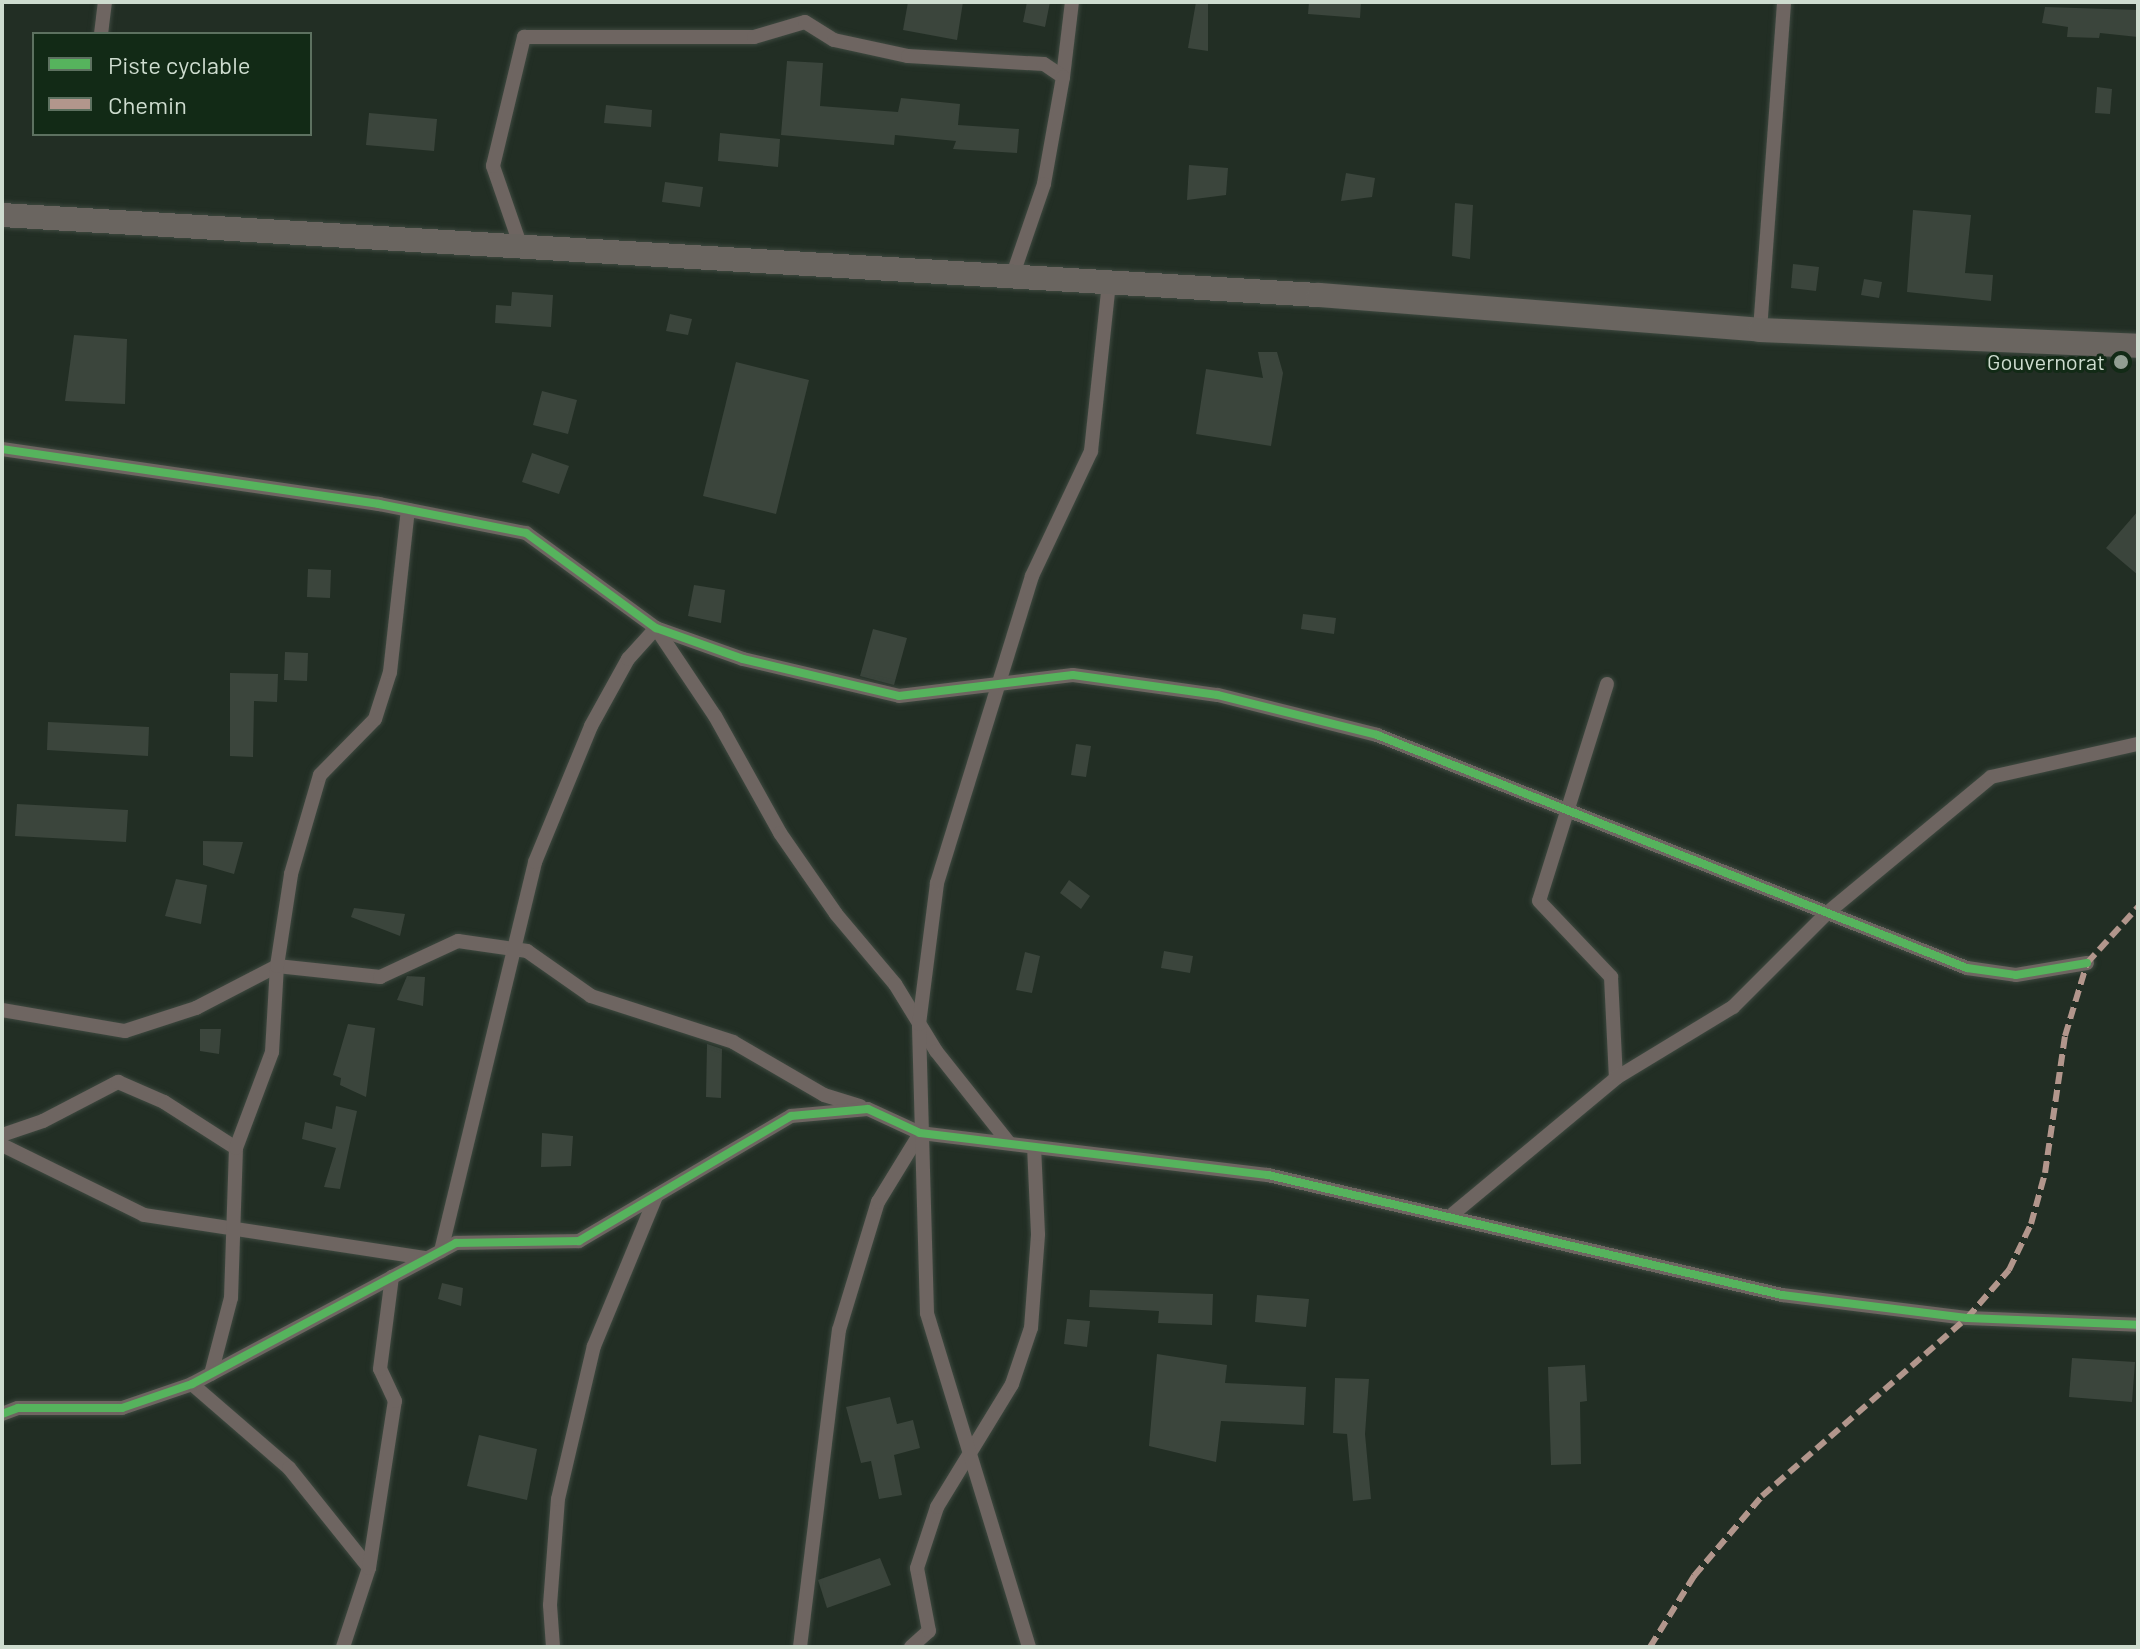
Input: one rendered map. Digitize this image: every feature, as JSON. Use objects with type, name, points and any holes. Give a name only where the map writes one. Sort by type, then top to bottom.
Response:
[{"type":"main road","points":[[5,214],[1109,283],[1760,330],[2138,346]]},
{"type":"street","points":[[101,32],[105,2]]},
{"type":"street","points":[[1012,277],[1044,184],[1063,77],[1072,2]]},
{"type":"street","points":[[1760,330],[1784,2]]},
{"type":"street","points":[[521,247],[493,166],[524,37],[754,37],[805,22],[849,43],[908,56],[1044,64],[1063,77]]},
{"type":"street","points":[[1029,1647],[968,1460],[927,1313],[919,1024],[937,883],[1032,576],[1091,451],[1109,283]]},
{"type":"street","points":[[2,449],[408,510],[526,533],[656,628],[743,659],[899,696],[1073,675],[1218,695],[1377,735],[1967,968],[2016,975],[2087,963]]},
{"type":"street","points":[[211,1374],[231,1298],[236,1148],[272,1052],[277,966],[291,874],[320,775],[375,719],[390,672],[408,510]]},
{"type":"street","points":[[441,1251],[466,1158],[488,1045],[517,950],[535,862],[558,797],[628,659],[656,628]]},
{"type":"street","points":[[656,628],[715,716],[780,833],[1009,1143]]},
{"type":"street","points":[[1607,684],[1539,901],[1611,977],[1616,1078]]},
{"type":"street","points":[[1453,1214],[1616,1078],[1733,1007],[1826,914],[1991,777],[2138,744]]},
{"type":"street","points":[[2,1010],[125,1031],[196,1008],[277,966],[380,977],[458,941],[517,950],[591,996],[733,1042],[824,1095],[868,1109],[920,1133],[1268,1175],[1453,1214],[1782,1295],[1967,1318],[2138,1325]]},
{"type":"street","points":[[2,1135],[43,1121],[118,1082],[164,1102],[236,1148]]},
{"type":"street","points":[[2,1414],[18,1408],[122,1408],[192,1384],[456,1243],[579,1241],[791,1116],[868,1109]]},
{"type":"street","points":[[800,1647],[839,1330],[878,1202],[920,1133]]},
{"type":"street","points":[[2,1145],[144,1215],[427,1258]]},
{"type":"street","points":[[931,1647],[917,1568],[937,1507],[1012,1384],[1031,1328],[1038,1234],[1034,1147]]},
{"type":"street","points":[[553,1647],[550,1605],[558,1499],[594,1346],[656,1196]]},
{"type":"street","points":[[343,1647],[369,1568],[395,1401],[380,1369],[392,1277]]},
{"type":"street","points":[[192,1384],[289,1468],[369,1568]]},
{"type":"street","points":[[911,1647],[929,1631]]},
{"type":"building","points":[[908,2],[963,2],[957,40],[903,30]]},
{"type":"building","points":[[1027,2],[1050,2],[1045,27],[1023,22]]},
{"type":"building","points":[[1196,2],[1208,2],[1208,51],[1188,48]]},
{"type":"building","points":[[1309,2],[1361,2],[1360,18],[1308,14]]},
{"type":"building","points":[[2045,7],[2138,10],[2138,37],[2100,33],[2099,38],[2067,37],[2068,27],[2042,23]]},
{"type":"building","points":[[787,61],[823,63],[820,106],[898,112],[901,98],[960,104],[958,125],[1019,129],[1017,153],[953,149],[956,141],[895,135],[894,145],[781,135]]},
{"type":"building","points":[[2097,87],[2112,89],[2110,114],[2095,113]]},
{"type":"building","points":[[606,105],[652,110],[651,127],[604,123]]},
{"type":"building","points":[[369,113],[437,119],[434,151],[366,145]]},
{"type":"building","points":[[720,133],[780,139],[778,167],[718,161]]},
{"type":"building","points":[[1189,165],[1228,168],[1226,195],[1187,200]]},
{"type":"building","points":[[1346,173],[1375,178],[1372,197],[1341,201]]},
{"type":"building","points":[[665,182],[703,187],[700,207],[662,202]]},
{"type":"building","points":[[1455,203],[1473,205],[1470,259],[1452,256]]},
{"type":"building","points":[[1913,210],[1971,215],[1965,273],[1993,275],[1991,301],[1907,292]]},
{"type":"building","points":[[1793,264],[1819,267],[1816,291],[1791,288]]},
{"type":"building","points":[[1864,279],[1882,282],[1879,298],[1861,295]]},
{"type":"building","points":[[512,292],[553,295],[551,327],[495,323],[496,305],[511,306]]},
{"type":"building","points":[[670,314],[692,319],[688,335],[666,331]]},
{"type":"building","points":[[74,335],[127,339],[125,404],[65,401]]},
{"type":"building","points":[[1258,352],[1277,352],[1283,373],[1271,446],[1196,434],[1206,369],[1263,378]]},
{"type":"building","points":[[736,362],[809,380],[776,514],[703,496]]},
{"type":"building","points":[[542,391],[577,400],[568,434],[533,425]]},
{"type":"building","points":[[532,453],[569,466],[559,494],[522,482]]},
{"type":"building","points":[[2138,511],[2138,575],[2106,548]]},
{"type":"building","points":[[308,569],[331,570],[330,598],[307,597]]},
{"type":"building","points":[[694,585],[725,590],[721,623],[688,616]]},
{"type":"building","points":[[1303,614],[1336,618],[1334,634],[1301,629]]},
{"type":"building","points":[[873,629],[907,638],[894,685],[860,676]]},
{"type":"building","points":[[285,652],[308,653],[307,681],[284,680]]},
{"type":"building","points":[[230,673],[278,674],[277,702],[254,701],[253,757],[230,756]]},
{"type":"building","points":[[48,722],[149,727],[148,756],[47,750]]},
{"type":"building","points":[[1076,744],[1091,746],[1086,777],[1071,775]]},
{"type":"building","points":[[17,804],[128,810],[126,842],[15,836]]},
{"type":"building","points":[[203,841],[243,842],[234,874],[203,865]]},
{"type":"building","points":[[176,879],[207,885],[201,924],[165,916]]},
{"type":"building","points":[[1069,880],[1090,896],[1081,909],[1060,893]]},
{"type":"building","points":[[354,908],[405,914],[400,936],[351,917]]},
{"type":"building","points":[[1164,951],[1193,956],[1190,973],[1161,968]]},
{"type":"building","points":[[1025,952],[1040,956],[1032,993],[1016,990]]},
{"type":"building","points":[[407,976],[425,977],[423,1006],[397,1000]]},
{"type":"building","points":[[348,1024],[375,1028],[366,1097],[340,1085],[341,1078],[333,1075]]},
{"type":"building","points":[[200,1029],[221,1029],[219,1054],[200,1051]]},
{"type":"building","points":[[707,1044],[722,1049],[721,1098],[706,1097]]},
{"type":"building","points":[[336,1106],[357,1111],[340,1189],[324,1187],[336,1148],[302,1139],[305,1122],[332,1129]]},
{"type":"building","points":[[542,1133],[573,1136],[571,1166],[541,1167]]},
{"type":"building","points":[[442,1283],[463,1288],[461,1306],[438,1299]]},
{"type":"building","points":[[1090,1290],[1213,1294],[1212,1325],[1158,1323],[1159,1311],[1089,1307]]},
{"type":"building","points":[[1257,1295],[1309,1299],[1306,1327],[1255,1322]]},
{"type":"building","points":[[1067,1319],[1090,1321],[1087,1347],[1064,1344]]},
{"type":"building","points":[[1157,1354],[1227,1365],[1225,1383],[1306,1387],[1304,1425],[1221,1421],[1216,1462],[1149,1446]]},
{"type":"building","points":[[2072,1358],[2135,1362],[2132,1402],[2069,1397]]},
{"type":"building","points":[[1585,1365],[1587,1401],[1580,1402],[1581,1464],[1551,1465],[1548,1367]]},
{"type":"building","points":[[1335,1378],[1369,1379],[1365,1434],[1371,1499],[1353,1501],[1347,1434],[1333,1433]]},
{"type":"building","points":[[890,1397],[897,1424],[913,1420],[920,1448],[894,1455],[902,1495],[879,1499],[871,1461],[861,1463],[846,1407]]},
{"type":"building","points":[[479,1435],[537,1449],[527,1500],[467,1486]]},
{"type":"building","points":[[880,1558],[891,1585],[827,1608],[818,1580]]},
{"type":"marked path","points":[[1650,1647],[1694,1576],[1762,1496],[1967,1318],[2009,1270],[2031,1224],[2045,1173],[2065,1036],[2087,963],[2138,907]]},
{"type":"cycle path","points":[[2,449],[379,504],[526,533],[656,628],[743,659],[899,696],[1073,675],[1218,695],[1377,735],[1967,968],[2016,975],[2087,963]]},
{"type":"cycle path","points":[[2,1414],[18,1408],[122,1408],[192,1384],[456,1243],[579,1241],[791,1116],[868,1109],[920,1133],[1268,1175],[1782,1295],[1967,1318],[2138,1325]]},
{"type":"place","name":"Gouvernorat","points":[[2121,362]]}]
